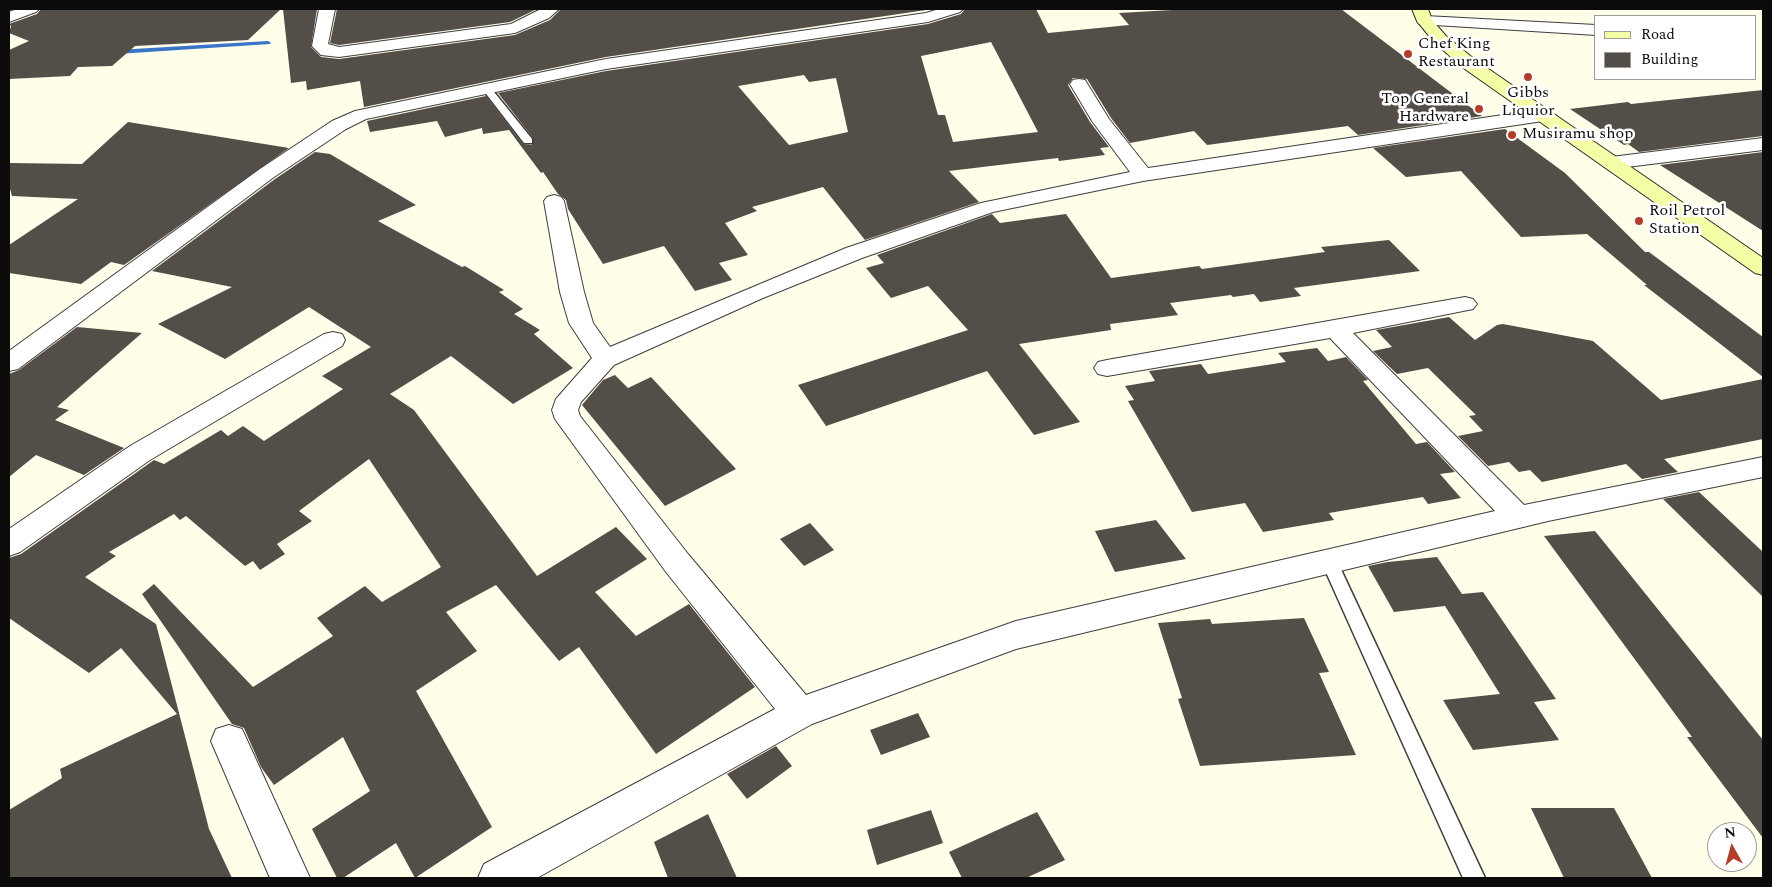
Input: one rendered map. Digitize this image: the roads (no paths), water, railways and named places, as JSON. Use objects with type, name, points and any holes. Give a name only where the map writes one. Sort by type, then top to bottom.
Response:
[{"type":"main road","points":[[1422,15],[1440,40],[1468,63],[1763,268]]},
{"type":"street","points":[[9,17],[31,9]]},
{"type":"street","points":[[327,9],[320,46],[327,51],[339,52],[515,28],[544,15],[551,9]]},
{"type":"street","points":[[9,363],[267,173],[339,125],[361,115],[606,64],[856,20],[953,15]]},
{"type":"street","points":[[1422,15],[1594,30]]},
{"type":"street","points":[[1079,84],[1101,121],[1143,175]]},
{"type":"street","points":[[800,714],[676,563],[568,419],[565,410],[569,399],[605,359],[755,293],[854,253],[988,207],[1143,175],[1543,115]]},
{"type":"street","points":[[1611,163],[1763,144]]},
{"type":"street","points":[[554,201],[574,300],[582,323],[605,359]]},
{"type":"street","points":[[1107,368],[1335,329],[1465,304]]},
{"type":"street","points":[[1335,329],[1518,517]]},
{"type":"street","points":[[9,544],[140,453],[333,340]]},
{"type":"street","points":[[498,878],[800,714],[956,655],[1016,636],[1091,616],[1168,601],[1518,517],[1763,467]]},
{"type":"street","points":[[228,741],[290,878]]},
{"type":"lane","points":[[487,89],[528,141]]},
{"type":"lane","points":[[1329,561],[1474,878]]},
{"type":"waterway","points":[[117,52],[268,43]]},
{"type":"place","name":"Chef King Restaurant","points":[[1408,54]]},
{"type":"place","name":"Gibbs Liquior","points":[[1528,77]]},
{"type":"place","name":"Top General Hardware","points":[[1479,109]]},
{"type":"place","name":"Musiramu shop","points":[[1512,135]]},
{"type":"place","name":"Roil Petrol Station","points":[[1639,221]]}]
